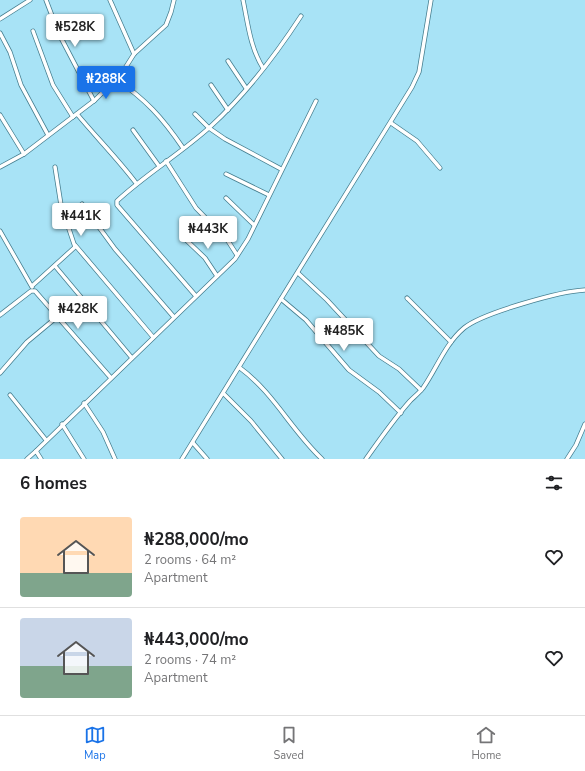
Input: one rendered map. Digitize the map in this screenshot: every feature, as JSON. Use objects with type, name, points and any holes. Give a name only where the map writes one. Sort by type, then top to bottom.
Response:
[{"type":"street","points":[[0,19],[30,0]]},
{"type":"street","points":[[46,0],[59,34],[94,101]]},
{"type":"street","points":[[110,0],[134,54]]},
{"type":"street","points":[[0,167],[24,154],[94,101],[116,79],[134,54],[166,25],[174,0]]},
{"type":"street","points":[[243,0],[251,40],[257,58],[263,68]]},
{"type":"street","points":[[182,459],[224,394],[412,87],[419,72],[430,0]]},
{"type":"street","points":[[195,295],[117,205],[117,201],[136,183],[209,128],[228,110],[279,49],[301,16]]},
{"type":"street","points":[[33,31],[53,85],[73,117]]},
{"type":"street","points":[[0,33],[10,52],[21,85],[48,135]]},
{"type":"street","points":[[228,61],[246,88]]},
{"type":"street","points":[[116,79],[141,96],[158,115],[183,148]]},
{"type":"street","points":[[211,85],[228,110]]},
{"type":"street","points":[[28,459],[62,424],[132,358],[173,316],[217,276],[237,255],[244,246],[316,101]]},
{"type":"street","points":[[76,114],[100,142],[120,161],[136,183]]},
{"type":"street","points":[[195,114],[209,128],[239,147],[281,169]]},
{"type":"street","points":[[0,115],[24,154]]},
{"type":"street","points":[[391,123],[417,141],[440,168]]},
{"type":"street","points":[[133,130],[159,166]]},
{"type":"street","points":[[166,161],[196,208],[223,236],[237,255]]},
{"type":"street","points":[[55,167],[61,205],[75,245],[153,337]]},
{"type":"street","points":[[226,174],[269,195]]},
{"type":"street","points":[[226,198],[254,225]]},
{"type":"street","points":[[82,204],[115,249],[173,316]]},
{"type":"street","points":[[0,231],[33,288],[111,378]]},
{"type":"street","points":[[183,237],[205,258],[217,276]]},
{"type":"street","points":[[0,315],[33,288],[72,250],[75,245]]},
{"type":"street","points":[[54,266],[132,358]]},
{"type":"street","points":[[298,273],[327,300],[379,356],[398,369],[421,390]]},
{"type":"street","points":[[366,459],[401,413],[421,390],[451,342],[464,328],[475,321],[552,295],[585,290]]},
{"type":"street","points":[[407,298],[451,342]]},
{"type":"street","points":[[281,300],[306,320],[349,370],[379,392],[401,413]]},
{"type":"street","points":[[0,373],[27,342],[57,317]]},
{"type":"street","points":[[240,368],[258,385],[305,442],[322,459]]},
{"type":"street","points":[[224,394],[251,421],[282,459]]},
{"type":"street","points":[[10,395],[46,440]]},
{"type":"street","points":[[84,403],[105,436],[115,459]]},
{"type":"street","points":[[62,424],[84,459]]},
{"type":"street","points":[[567,459],[585,424]]},
{"type":"street","points":[[580,436],[585,440]]},
{"type":"street","points":[[192,443],[207,459]]},
{"type":"street","points":[[36,451],[41,459]]}]
